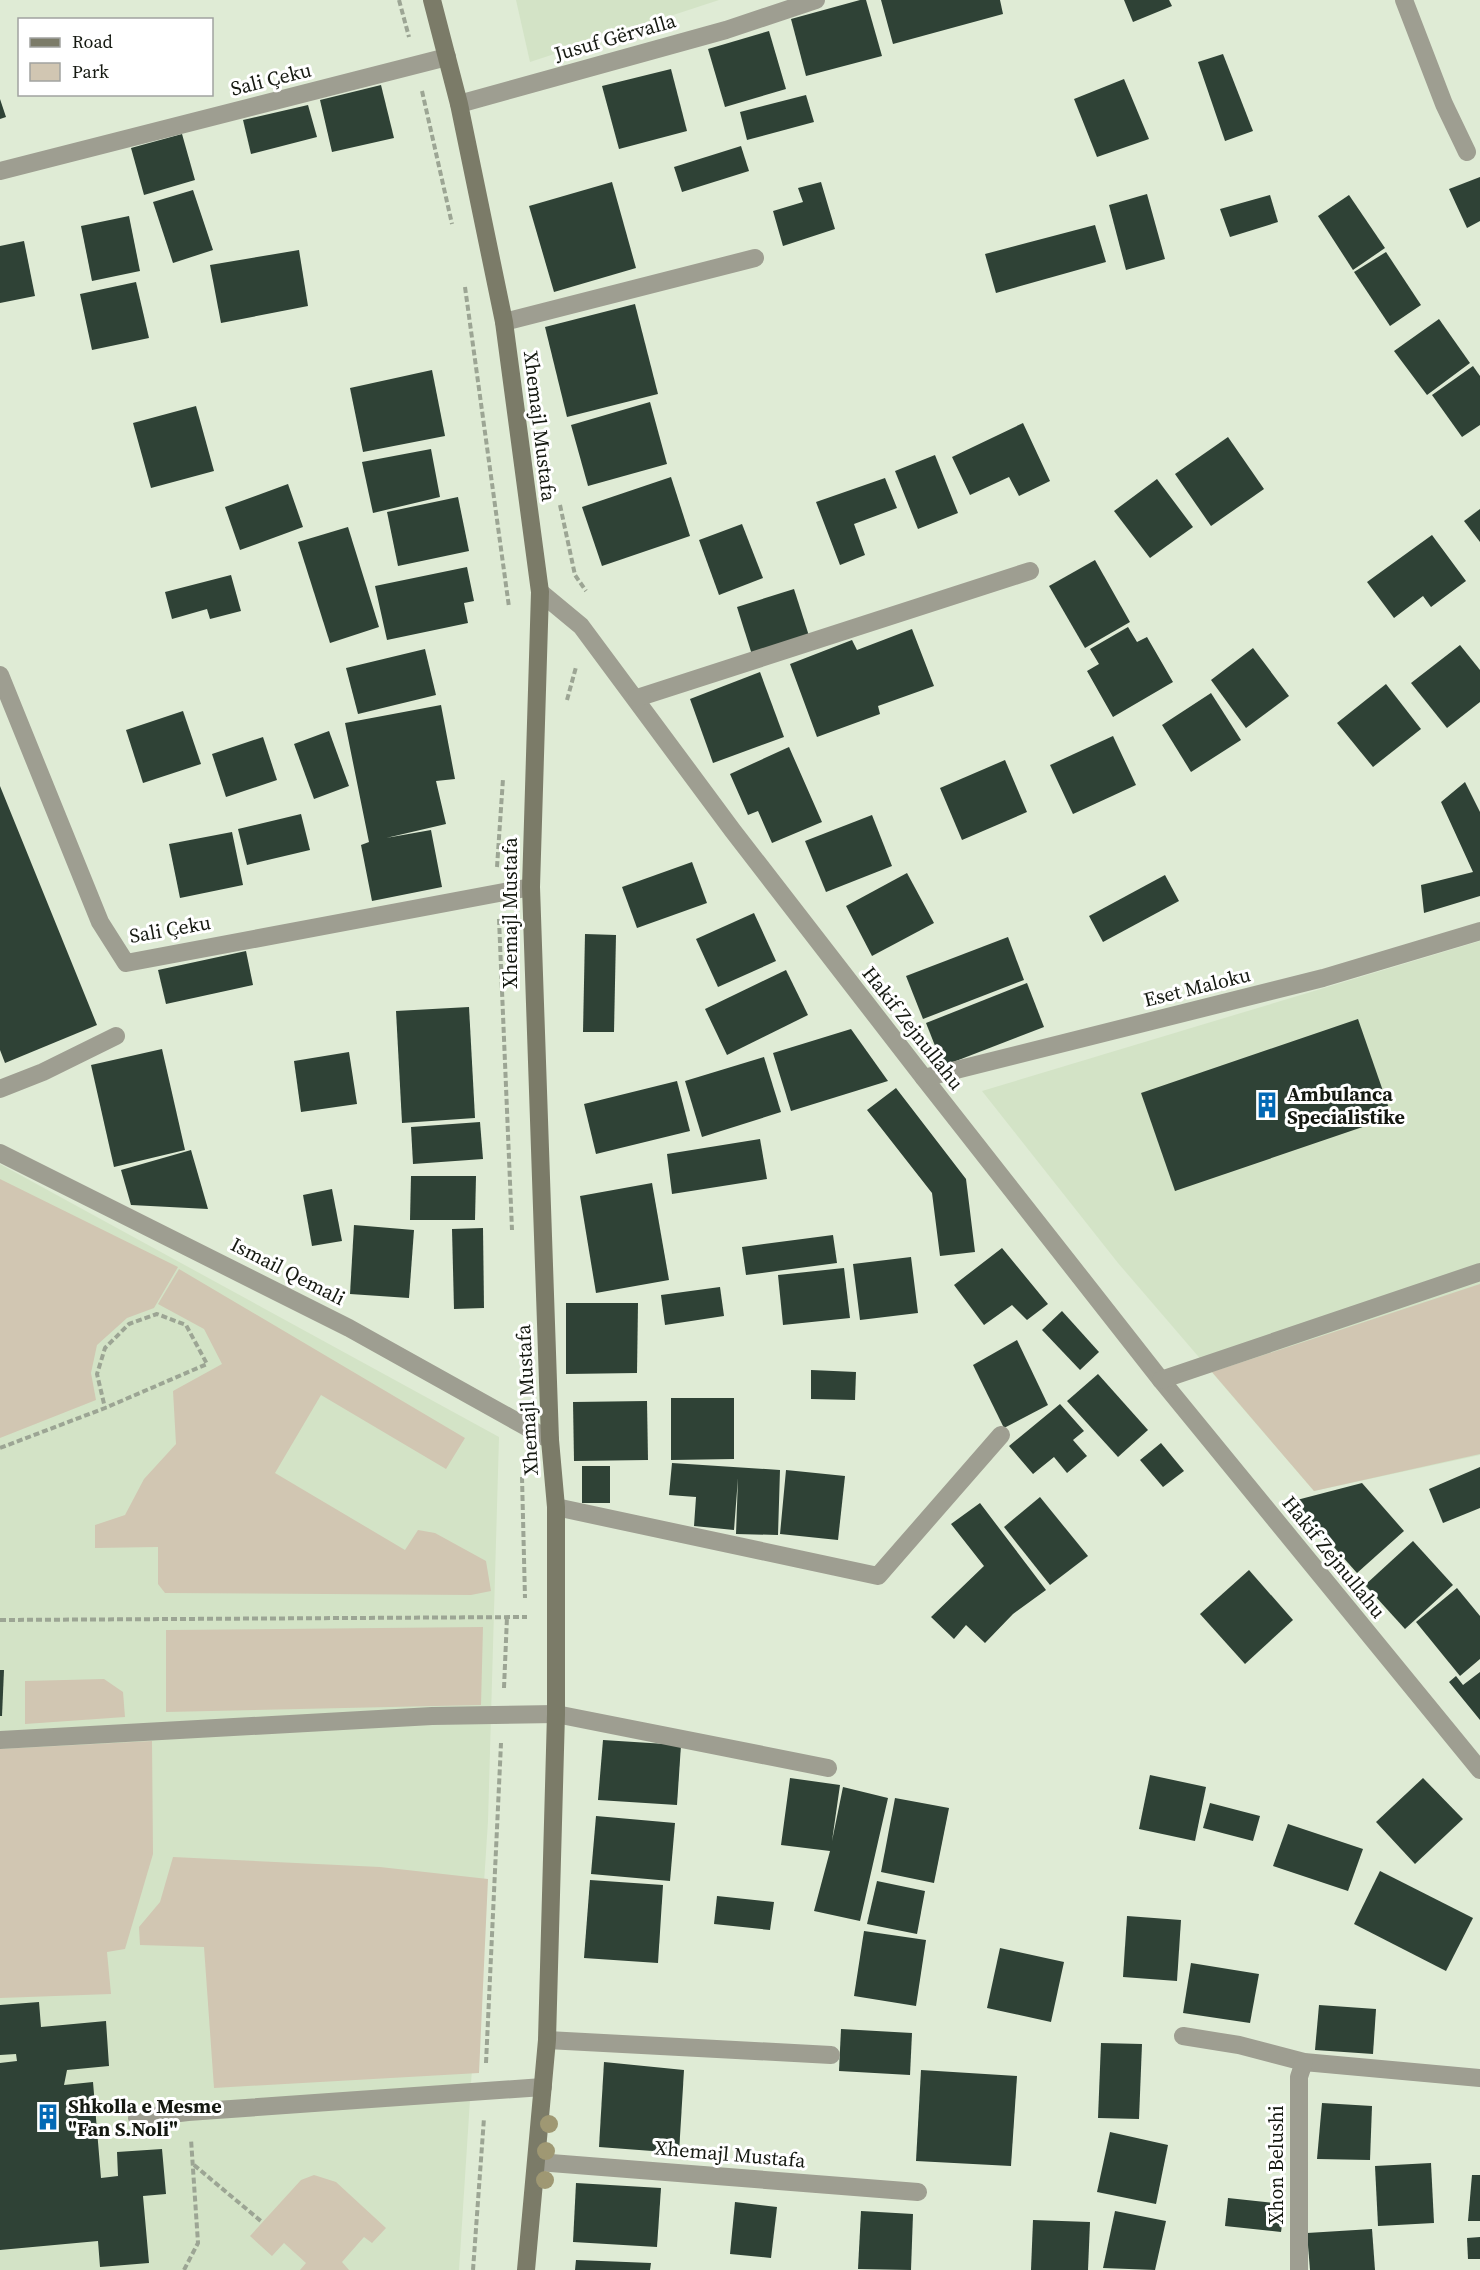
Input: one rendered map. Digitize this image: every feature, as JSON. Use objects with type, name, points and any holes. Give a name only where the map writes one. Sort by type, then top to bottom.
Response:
[{"type":"main road","name":"Xhemajl Mustafa","points":[[432,0],[459,104],[504,322],[540,592],[531,887],[550,1440],[556,1507],[556,1714],[547,2040],[538,2162],[526,2270]]},
{"type":"street","name":"Jusuf Gërvalla","points":[[459,104],[726,30],[816,0]]},
{"type":"street","points":[[1404,0],[1444,104],[1467,152]]},
{"type":"street","name":"Sali Çeku","points":[[0,171],[447,57]]},
{"type":"street","points":[[504,322],[755,258]]},
{"type":"street","points":[[637,698],[1030,571]]},
{"type":"street","name":"Hakif Zejnullahu","points":[[540,592],[581,626],[637,698],[732,831],[1161,1380],[1478,1763]]},
{"type":"street","name":"Sali Çeku","points":[[0,675],[100,922],[126,963],[531,887]]},
{"type":"street","name":"Eset Maloku","points":[[924,1078],[1323,978],[1480,931]]},
{"type":"street","points":[[0,1089],[43,1072],[116,1036]]},
{"type":"street","name":"Ismail Qemali","points":[[0,1153],[350,1328],[550,1440]]},
{"type":"street","points":[[1161,1380],[1480,1272]]},
{"type":"street","points":[[556,1507],[878,1576],[1001,1435]]},
{"type":"street","points":[[0,1740],[432,1716],[556,1714],[828,1768]]},
{"type":"street","points":[[1183,2036],[1239,2045],[1304,2062],[1480,2078]]},
{"type":"street","points":[[547,2040],[831,2055]]},
{"type":"street","name":"Xhon Belushi","points":[[1299,2270],[1299,2078],[1304,2062]]},
{"type":"street","points":[[137,2118],[188,2112],[543,2087]]},
{"type":"street","name":"Xhemajl Mustafa","points":[[538,2162],[918,2192]]},
{"type":"path","points":[[399,0],[454,234]]},
{"type":"path","points":[[464,278],[510,617]]},
{"type":"path","points":[[558,496],[575,575],[589,594]]},
{"type":"path","points":[[0,1448],[105,1408],[207,1364],[186,1325],[157,1314],[129,1324],[105,1348],[97,1374],[105,1408]]},
{"type":"path","points":[[473,2270],[485,2091],[507,1617]]},
{"type":"path","points":[[0,1620],[555,1617]]},
{"type":"path","points":[[184,2270],[198,2243],[194,2164],[188,2112]]},
{"type":"path","points":[[194,2164],[262,2222]]},
{"type":"shaded area","points":[[516,0],[719,0],[530,62]]},
{"type":"shaded area","points":[[1480,941],[1480,1455],[1314,1491],[1118,1263],[982,1091]]},
{"type":"shaded area","points":[[0,1164],[499,1437],[488,1821],[459,2270],[0,2270]]},
{"type":"green space","points":[[0,1179],[178,1267],[154,1308],[127,1318],[97,1345],[91,1373],[96,1400],[0,1438]]},
{"type":"green space","points":[[179,1269],[465,1438],[446,1469],[321,1395],[275,1473],[405,1550],[418,1530],[435,1533],[486,1561],[491,1591],[471,1595],[165,1593],[158,1584],[158,1547],[95,1548],[95,1525],[125,1515],[144,1479],[176,1444],[173,1391],[222,1364],[204,1329],[158,1304]]},
{"type":"green space","points":[[1480,1284],[1480,1454],[1314,1491],[1212,1372]]},
{"type":"green space","points":[[483,1627],[481,1705],[166,1712],[166,1630]]},
{"type":"green space","points":[[104,1679],[123,1692],[125,1717],[25,1724],[25,1681]]},
{"type":"green space","points":[[152,1741],[153,1854],[125,1949],[107,1952],[111,1994],[0,1998],[0,1749]]},
{"type":"green space","points":[[173,1857],[380,1867],[488,1879],[479,2073],[214,2088],[204,1947],[140,1945],[139,1927],[160,1902]]},
{"type":"green space","points":[[314,2175],[336,2182],[386,2228],[372,2243],[364,2237],[342,2262],[349,2270],[300,2270],[306,2263],[284,2243],[272,2256],[250,2236],[301,2180]]},
{"type":"building","points":[[866,0],[882,56],[806,76],[791,19]]},
{"type":"building","points":[[881,0],[1000,0],[1003,14],[893,44]]},
{"type":"building","points":[[1124,0],[1169,0],[1172,6],[1133,22]]},
{"type":"building","points":[[769,31],[786,89],[725,107],[708,49]]},
{"type":"building","points":[[1223,54],[1253,131],[1225,141],[1198,62]]},
{"type":"building","points":[[671,69],[687,131],[619,149],[602,86]]},
{"type":"building","points":[[1124,79],[1149,139],[1097,157],[1074,99]]},
{"type":"building","points":[[381,85],[394,138],[332,152],[320,100]]},
{"type":"building","points":[[806,95],[814,122],[747,140],[740,112]]},
{"type":"building","points":[[0,99],[6,117],[0,119]]},
{"type":"building","points":[[308,105],[317,137],[251,154],[243,120]]},
{"type":"building","points":[[182,134],[195,180],[144,195],[131,148]]},
{"type":"building","points":[[741,146],[749,171],[682,192],[674,167]]},
{"type":"building","points":[[1480,177],[1480,221],[1467,228],[1449,189]]},
{"type":"building","points":[[612,182],[636,268],[554,292],[529,206]]},
{"type":"building","points":[[821,182],[835,229],[783,246],[773,211],[803,202],[798,188]]},
{"type":"building","points":[[193,190],[213,250],[173,263],[153,202]]},
{"type":"building","points":[[1147,194],[1165,259],[1126,270],[1109,205]]},
{"type":"building","points":[[1270,195],[1278,222],[1230,237],[1220,209]]},
{"type":"building","points":[[1349,195],[1385,248],[1353,270],[1318,216]]},
{"type":"building","points":[[129,216],[140,271],[92,281],[81,226]]},
{"type":"building","points":[[1095,225],[1106,262],[996,293],[985,254]]},
{"type":"building","points":[[24,241],[35,296],[0,303],[0,246]]},
{"type":"building","points":[[299,250],[308,306],[221,323],[210,265]]},
{"type":"building","points":[[1386,252],[1421,305],[1390,326],[1354,272]]},
{"type":"building","points":[[136,282],[149,338],[92,350],[80,294]]},
{"type":"building","points":[[635,304],[658,394],[567,417],[545,327]]},
{"type":"building","points":[[1439,319],[1470,363],[1427,395],[1394,351]]},
{"type":"building","points":[[1473,366],[1480,376],[1480,425],[1462,437],[1432,395]]},
{"type":"building","points":[[432,370],[445,436],[363,452],[350,388]]},
{"type":"building","points":[[650,402],[667,464],[588,486],[571,425]]},
{"type":"building","points":[[196,406],[214,471],[151,488],[133,423]]},
{"type":"building","points":[[1023,423],[1050,481],[1019,496],[1009,477],[970,495],[952,457]]},
{"type":"building","points":[[1228,437],[1264,489],[1211,526],[1175,474]]},
{"type":"building","points":[[431,449],[440,497],[373,513],[362,462]]},
{"type":"building","points":[[935,455],[958,513],[918,529],[895,471]]},
{"type":"building","points":[[671,477],[690,536],[602,566],[582,507]]},
{"type":"building","points":[[885,478],[897,508],[854,524],[865,555],[840,565],[816,502]]},
{"type":"building","points":[[1157,479],[1193,527],[1150,558],[1114,511]]},
{"type":"building","points":[[288,484],[303,527],[240,550],[225,507]]},
{"type":"building","points":[[458,497],[469,551],[398,566],[387,512]]},
{"type":"building","points":[[1480,509],[1480,542],[1464,521]]},
{"type":"building","points":[[742,524],[763,578],[719,595],[699,540]]},
{"type":"building","points":[[348,527],[379,627],[330,643],[298,542]]},
{"type":"building","points":[[1432,535],[1466,581],[1431,607],[1423,596],[1394,618],[1367,582]]},
{"type":"building","points":[[1095,560],[1130,622],[1085,648],[1049,586]]},
{"type":"building","points":[[467,567],[474,601],[464,603],[468,623],[387,640],[375,586]]},
{"type":"building","points":[[231,575],[241,611],[210,619],[207,609],[172,619],[165,592]]},
{"type":"building","points":[[794,589],[810,639],[753,658],[737,607]]},
{"type":"building","points":[[1128,627],[1137,642],[1147,637],[1173,682],[1113,717],[1087,671],[1099,664],[1090,649]]},
{"type":"building","points":[[912,629],[934,686],[878,706],[880,714],[817,737],[790,664],[852,640],[857,650]]},
{"type":"building","points":[[1460,645],[1480,670],[1480,702],[1447,728],[1411,683]]},
{"type":"building","points":[[1253,648],[1289,696],[1246,728],[1211,680]]},
{"type":"building","points":[[425,649],[436,695],[358,714],[346,668]]},
{"type":"building","points":[[760,672],[784,737],[713,763],[690,699]]},
{"type":"building","points":[[1386,684],[1421,729],[1373,767],[1337,723]]},
{"type":"building","points":[[1211,693],[1241,740],[1191,772],[1162,725]]},
{"type":"building","points":[[441,705],[455,779],[436,781],[446,824],[386,838],[431,830],[442,887],[372,901],[361,845],[369,842],[345,723]]},
{"type":"building","points":[[183,711],[201,764],[143,783],[126,730]]},
{"type":"building","points":[[329,731],[349,786],[314,799],[294,744]]},
{"type":"building","points":[[1113,736],[1136,785],[1073,814],[1050,765]]},
{"type":"building","points":[[263,737],[277,780],[226,797],[212,754]]},
{"type":"building","points":[[789,747],[822,822],[772,843],[758,811],[748,815],[730,774]]},
{"type":"building","points":[[1005,760],[1027,812],[962,840],[940,788]]},
{"type":"building","points":[[1465,782],[1480,812],[1480,896],[1424,913],[1421,885],[1473,872],[1441,802]]},
{"type":"building","points":[[0,786],[97,1025],[5,1063],[0,1050]]},
{"type":"building","points":[[301,814],[310,850],[247,865],[238,829]]},
{"type":"building","points":[[872,815],[892,866],[826,892],[805,841]]},
{"type":"building","points":[[232,832],[243,885],[180,898],[169,844]]},
{"type":"building","points":[[692,862],[707,903],[637,928],[622,887]]},
{"type":"building","points":[[907,873],[934,923],[872,956],[846,906]]},
{"type":"building","points":[[1165,875],[1179,901],[1103,942],[1089,916]]},
{"type":"building","points":[[754,913],[776,961],[718,987],[696,939]]},
{"type":"building","points":[[585,934],[616,935],[614,1032],[583,1032]]},
{"type":"building","points":[[1008,937],[1024,980],[923,1019],[906,976]]},
{"type":"building","points":[[246,951],[253,985],[166,1004],[158,970]]},
{"type":"building","points":[[786,970],[808,1015],[727,1055],[705,1009]]},
{"type":"building","points":[[1027,983],[1044,1027],[943,1066],[926,1023]]},
{"type":"building","points":[[469,1007],[475,1118],[402,1123],[396,1011]]},
{"type":"building","name":"Ambulanca Specialistike","points":[[1358,1019],[1392,1117],[1175,1191],[1141,1093]]},
{"type":"building","points":[[851,1029],[888,1081],[791,1111],[773,1053]]},
{"type":"building","points":[[162,1049],[185,1150],[114,1167],[91,1065]]},
{"type":"building","points":[[349,1052],[357,1104],[301,1112],[294,1061]]},
{"type":"building","points":[[764,1057],[781,1112],[702,1137],[685,1081]]},
{"type":"building","points":[[677,1081],[690,1131],[596,1154],[584,1104]]},
{"type":"building","points":[[896,1088],[966,1179],[975,1252],[940,1256],[932,1193],[867,1110]]},
{"type":"building","points":[[480,1122],[483,1159],[413,1164],[411,1127]]},
{"type":"building","points":[[760,1139],[767,1179],[672,1194],[667,1154]]},
{"type":"building","points":[[191,1150],[208,1209],[131,1205],[121,1170]]},
{"type":"building","points":[[411,1176],[476,1176],[475,1220],[410,1220]]},
{"type":"building","points":[[652,1183],[669,1280],[596,1293],[580,1196]]},
{"type":"building","points":[[332,1189],[342,1241],[312,1246],[303,1195]]},
{"type":"building","points":[[354,1225],[414,1230],[409,1298],[350,1294]]},
{"type":"building","points":[[483,1228],[484,1308],[454,1309],[452,1229]]},
{"type":"building","points":[[833,1235],[837,1263],[746,1275],[742,1247]]},
{"type":"building","points":[[1002,1248],[1048,1304],[1027,1320],[1012,1305],[984,1325],[954,1285]]},
{"type":"building","points":[[911,1257],[918,1313],[860,1320],[853,1264]]},
{"type":"building","points":[[844,1268],[850,1318],[783,1325],[778,1275]]},
{"type":"building","points":[[720,1287],[724,1316],[665,1325],[661,1295]]},
{"type":"building","points":[[566,1303],[638,1303],[637,1373],[566,1374]]},
{"type":"building","points":[[1062,1311],[1099,1352],[1080,1370],[1042,1330]]},
{"type":"building","points":[[1017,1340],[1048,1405],[1004,1428],[973,1365]]},
{"type":"building","points":[[811,1370],[856,1372],[855,1400],[811,1399]]},
{"type":"building","points":[[1098,1374],[1148,1430],[1118,1457],[1067,1401]]},
{"type":"building","points":[[671,1398],[734,1398],[734,1459],[671,1460]]},
{"type":"building","points":[[647,1401],[648,1460],[574,1461],[573,1402]]},
{"type":"building","points":[[1060,1404],[1084,1431],[1073,1440],[1087,1456],[1067,1473],[1054,1457],[1033,1474],[1009,1446]]},
{"type":"building","points":[[1161,1443],[1184,1471],[1163,1487],[1140,1460]]},
{"type":"building","points":[[672,1463],[780,1470],[778,1535],[736,1534],[738,1478],[734,1530],[694,1526],[696,1497],[669,1495]]},
{"type":"building","points":[[582,1466],[610,1466],[610,1503],[582,1503]]},
{"type":"building","points":[[1480,1467],[1480,1508],[1443,1523],[1429,1489]]},
{"type":"building","points":[[786,1470],[845,1476],[838,1540],[780,1534]]},
{"type":"building","points":[[1362,1483],[1404,1531],[1357,1573],[1293,1501]]},
{"type":"building","points":[[1040,1497],[1088,1556],[1050,1585],[1004,1527]]},
{"type":"building","points":[[980,1503],[1046,1590],[1013,1614],[985,1643],[966,1625],[954,1639],[931,1617],[984,1566],[951,1524]]},
{"type":"building","points":[[1413,1541],[1453,1585],[1405,1629],[1365,1585]]},
{"type":"building","points":[[1249,1570],[1293,1620],[1245,1664],[1200,1614]]},
{"type":"building","points":[[1457,1588],[1480,1616],[1480,1659],[1460,1676],[1416,1622]]},
{"type":"building","points":[[0,1670],[4,1670],[2,1716],[0,1716]]},
{"type":"building","points":[[1480,1672],[1480,1720],[1449,1682],[1456,1676],[1463,1685]]},
{"type":"building","points":[[603,1740],[681,1745],[677,1805],[598,1800]]},
{"type":"building","points":[[1150,1775],[1206,1787],[1195,1841],[1139,1829]]},
{"type":"building","points":[[790,1778],[840,1785],[832,1841],[843,1787],[888,1798],[860,1921],[814,1911],[830,1851],[781,1845]]},
{"type":"building","points":[[1423,1778],[1463,1819],[1415,1864],[1376,1822]]},
{"type":"building","points":[[895,1798],[949,1808],[934,1883],[881,1872]]},
{"type":"building","points":[[1210,1803],[1260,1816],[1253,1841],[1203,1828]]},
{"type":"building","points":[[596,1816],[675,1823],[670,1881],[591,1874]]},
{"type":"building","points":[[1288,1824],[1363,1849],[1348,1891],[1273,1866]]},
{"type":"building","points":[[1380,1871],[1473,1918],[1446,1971],[1354,1924]]},
{"type":"building","points":[[590,1880],[663,1885],[658,1963],[584,1958]]},
{"type":"building","points":[[877,1881],[925,1891],[917,1934],[867,1924]]},
{"type":"building","points":[[717,1896],[774,1902],[770,1930],[714,1924]]},
{"type":"building","points":[[1127,1916],[1181,1920],[1177,1981],[1123,1977]]},
{"type":"building","points":[[864,1931],[926,1940],[916,2006],[854,1996]]},
{"type":"building","points":[[1000,1948],[1064,1962],[1051,2022],[987,2008]]},
{"type":"building","points":[[1191,1963],[1259,1974],[1250,2023],[1183,2013]]},
{"type":"building","name":"Shkolla e Mesme \"Fan S.Noli\"","points":[[39,2002],[41,2027],[106,2021],[109,2066],[67,2070],[64,2085],[93,2082],[101,2178],[118,2176],[117,2152],[162,2149],[166,2194],[143,2196],[149,2263],[100,2267],[98,2241],[0,2250],[0,2063],[17,2061],[16,2054],[0,2055],[0,2005]]},
{"type":"building","points":[[1319,2005],[1376,2009],[1373,2054],[1315,2050]]},
{"type":"building","points":[[841,2029],[912,2033],[910,2075],[839,2071]]},
{"type":"building","points":[[1101,2043],[1142,2044],[1139,2119],[1098,2118]]},
{"type":"building","points":[[604,2062],[684,2070],[679,2153],[599,2147]]},
{"type":"building","points":[[921,2070],[1017,2076],[1011,2166],[916,2161]]},
{"type":"building","points":[[1322,2103],[1372,2106],[1370,2160],[1317,2159]]},
{"type":"building","points":[[1110,2132],[1168,2145],[1156,2204],[1097,2192]]},
{"type":"building","points":[[1431,2163],[1434,2223],[1378,2226],[1375,2166]]},
{"type":"building","points":[[1472,2175],[1480,2175],[1480,2221],[1468,2221]]},
{"type":"building","points":[[576,2183],[661,2188],[657,2247],[573,2242]]},
{"type":"building","points":[[1228,2198],[1285,2204],[1281,2232],[1225,2226]]},
{"type":"building","points":[[735,2202],[777,2207],[771,2258],[730,2254]]},
{"type":"building","points":[[861,2211],[913,2214],[911,2270],[858,2269]]},
{"type":"building","points":[[1115,2211],[1166,2221],[1155,2270],[1103,2268]]},
{"type":"building","points":[[1033,2220],[1090,2222],[1088,2270],[1031,2270]]},
{"type":"building","points":[[1372,2229],[1375,2270],[1310,2270],[1307,2233]]},
{"type":"building","points":[[1480,2237],[1480,2259],[1468,2259],[1467,2238]]},
{"type":"building","points":[[576,2260],[651,2263],[650,2270],[575,2270]]},
{"type":"place","name":"Ambulanca Specialistike","points":[[1267,1105]]},
{"type":"place","name":"Shkolla e Mesme \"Fan S.Noli\"","points":[[48,2117]]}]
